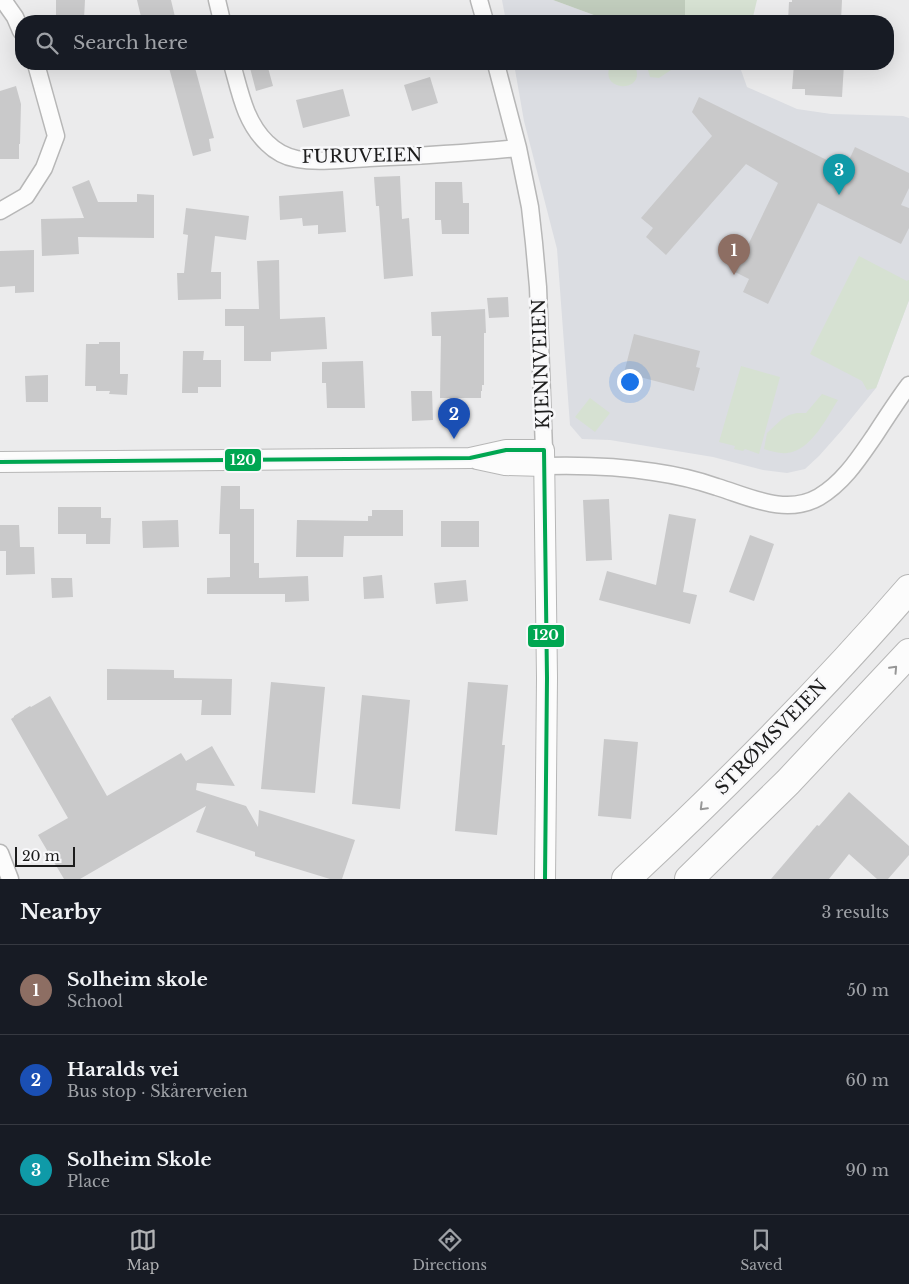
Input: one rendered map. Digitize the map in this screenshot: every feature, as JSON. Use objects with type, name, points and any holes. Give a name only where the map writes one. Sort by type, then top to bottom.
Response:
[{"type":"highway","name":"STRØMSVEIEN","points":[[626,879],[701,809],[762,747],[861,643],[909,589]]},
{"type":"highway","points":[[689,879],[788,782],[909,653]]},
{"type":"highway","points":[[714,879],[868,698]]},
{"type":"street","points":[[3,0],[15,16]]},
{"type":"street","points":[[217,0],[221,15]]},
{"type":"street","points":[[480,0],[484,15]]},
{"type":"street","points":[[0,211],[26,196],[44,168],[56,136],[38,70]]},
{"type":"street","name":"FURUVEIEN","points":[[234,70],[245,111],[256,131],[280,153],[296,159],[312,161],[472,153],[518,148]]},
{"type":"street","name":"KJENNVEIEN","points":[[498,70],[518,148],[530,207],[538,287],[544,458],[547,678],[545,879]]},
{"type":"street","points":[[0,462],[470,458],[505,465],[544,458],[584,465],[614,466],[656,472],[698,481],[774,504],[800,504],[818,497],[833,488],[847,474],[909,385]]},
{"type":"street","points":[[0,852],[10,879]]},
{"type":"shaded area","points":[[502,0],[553,0],[594,15],[505,15]]},
{"type":"shaded area","points":[[515,70],[741,70],[747,87],[797,109],[831,114],[903,116],[909,118],[909,300],[876,388],[842,430],[805,469],[787,473],[763,470],[713,457],[610,440],[582,439],[570,425],[557,249],[524,121]]},
{"type":"green space","points":[[553,0],[685,0],[685,15],[594,15]]},
{"type":"green space","points":[[685,0],[757,0],[753,15],[685,15]]},
{"type":"green space","points":[[609,70],[636,70],[637,74],[635,81],[630,85],[623,86],[616,85],[608,74]]},
{"type":"green space","points":[[648,70],[671,70],[659,78],[650,77]]},
{"type":"green space","points":[[859,256],[907,281],[909,280],[909,300],[876,388],[867,390],[862,381],[810,354]]},
{"type":"green space","points":[[741,366],[780,377],[759,454],[745,449],[743,451],[734,449],[735,446],[719,442]]},
{"type":"green space","points":[[822,394],[838,400],[811,440],[796,451],[787,453],[778,453],[764,449],[767,433],[789,415],[806,413]]},
{"type":"green space","points":[[590,398],[610,413],[595,432],[575,417]]},
{"type":"building","points":[[56,0],[85,0],[84,15],[56,15]]},
{"type":"building","points":[[137,0],[171,0],[175,15],[141,15]]},
{"type":"building","points":[[792,0],[842,0],[841,15],[788,15],[789,2],[792,2]]},
{"type":"building","points":[[170,70],[196,70],[214,138],[209,139],[211,151],[193,156]]},
{"type":"building","points":[[251,70],[269,70],[273,86],[256,91]]},
{"type":"building","points":[[794,70],[844,70],[842,97],[805,95],[805,89],[792,89]]},
{"type":"building","points":[[430,77],[438,103],[412,111],[404,85]]},
{"type":"building","points":[[16,86],[21,104],[19,159],[0,159],[0,91]]},
{"type":"building","points":[[343,89],[350,116],[303,128],[296,100]]},
{"type":"building","points":[[699,97],[845,169],[855,147],[909,173],[909,188],[901,205],[909,208],[909,228],[901,244],[818,203],[768,304],[743,292],[749,279],[735,272],[778,183],[746,164],[666,255],[646,237],[653,228],[641,218],[712,136],[692,112]]},
{"type":"building","points":[[400,176],[402,219],[409,218],[413,276],[384,279],[379,206],[376,206],[374,177]]},
{"type":"building","points":[[89,180],[98,202],[137,202],[137,194],[154,195],[154,238],[78,237],[79,254],[42,256],[41,219],[84,218],[72,187]]},
{"type":"building","points":[[435,182],[462,182],[463,203],[469,203],[469,234],[442,234],[441,220],[435,220]]},
{"type":"building","points":[[343,191],[346,232],[318,234],[318,225],[303,226],[302,218],[280,220],[279,196]]},
{"type":"building","points":[[186,208],[249,216],[246,240],[215,236],[211,272],[221,272],[221,299],[178,300],[177,273],[184,273],[188,235],[183,234]]},
{"type":"building","points":[[34,250],[34,292],[15,293],[15,286],[0,287],[0,251]]},
{"type":"building","points":[[279,260],[280,319],[325,317],[327,349],[271,352],[271,361],[244,361],[244,326],[225,326],[225,309],[259,309],[257,261]]},
{"type":"building","points":[[508,297],[509,317],[489,318],[487,298]]},
{"type":"building","points":[[485,309],[484,385],[482,385],[481,398],[440,398],[441,336],[432,336],[431,312]]},
{"type":"building","points":[[634,334],[700,351],[696,367],[700,368],[694,391],[624,373]]},
{"type":"building","points":[[99,342],[120,342],[120,374],[128,374],[127,395],[109,394],[110,391],[96,391],[96,386],[85,386],[86,344],[99,344]]},
{"type":"building","points":[[183,351],[204,351],[203,360],[221,360],[221,387],[198,387],[198,393],[182,393]]},
{"type":"building","points":[[363,361],[365,408],[327,408],[326,383],[322,383],[322,362]]},
{"type":"building","points":[[48,375],[48,402],[26,402],[25,376]]},
{"type":"building","points":[[411,391],[432,391],[433,420],[412,421]]},
{"type":"building","points":[[221,486],[240,486],[240,509],[254,509],[254,563],[259,563],[259,578],[308,576],[309,601],[285,602],[285,594],[207,594],[207,578],[230,577],[230,534],[219,534]]},
{"type":"building","points":[[609,499],[612,560],[586,561],[583,500]]},
{"type":"building","points":[[58,507],[101,507],[101,518],[111,518],[110,544],[86,544],[86,534],[58,534]]},
{"type":"building","points":[[372,510],[403,510],[403,536],[344,536],[343,557],[296,557],[297,520],[368,521],[368,516],[372,516]]},
{"type":"building","points":[[669,514],[696,519],[683,592],[697,595],[690,624],[599,600],[607,571],[656,585]]},
{"type":"building","points":[[178,520],[179,547],[143,548],[142,521]]},
{"type":"building","points":[[441,521],[479,521],[479,547],[441,547]]},
{"type":"building","points":[[0,525],[19,525],[20,547],[34,547],[35,574],[6,575],[6,551],[0,551]]},
{"type":"building","points":[[750,535],[774,544],[754,601],[729,592]]},
{"type":"building","points":[[382,575],[384,598],[364,599],[363,577]]},
{"type":"building","points":[[51,578],[72,578],[73,597],[52,598]]},
{"type":"building","points":[[466,580],[468,601],[436,604],[434,583]]},
{"type":"building","points":[[107,669],[174,670],[174,678],[232,679],[231,715],[201,715],[202,700],[107,700]]},
{"type":"building","points":[[271,682],[325,687],[315,793],[261,789]]},
{"type":"building","points":[[468,682],[508,685],[502,745],[505,745],[497,835],[455,831]]},
{"type":"building","points":[[362,695],[410,700],[400,809],[352,804]]},
{"type":"building","points":[[50,696],[107,796],[181,753],[186,761],[212,746],[235,786],[197,783],[196,790],[246,806],[258,827],[259,810],[355,840],[342,879],[330,879],[255,856],[255,852],[196,832],[206,806],[80,879],[64,879],[38,835],[68,818],[11,719],[30,706]]},
{"type":"building","points":[[604,739],[638,742],[631,819],[598,816]]},
{"type":"building","points":[[849,792],[909,846],[909,855],[888,879],[877,879],[849,854],[829,879],[771,879],[817,825],[819,826]]},
{"type":"transit line","name":"120","points":[[0,462],[470,458],[506,450],[544,450],[547,678],[545,879]]},
{"type":"place","name":"Solheim Skole","points":[[839,195]]},
{"type":"place","name":"Solheim skole","points":[[734,275]]},
{"type":"place","name":"Haralds vei","points":[[454,439]]}]
